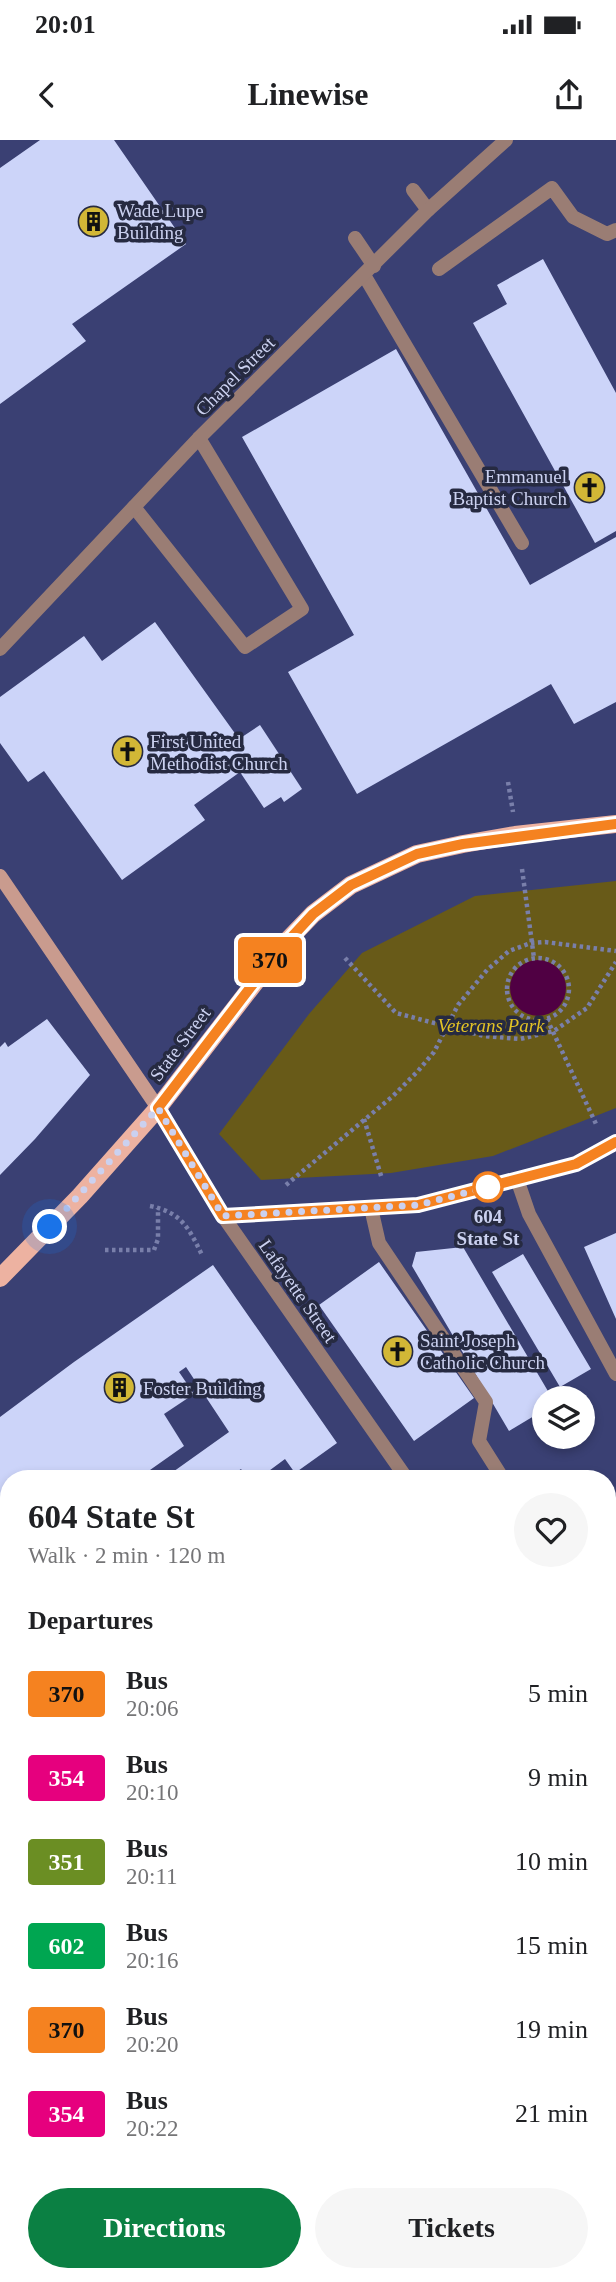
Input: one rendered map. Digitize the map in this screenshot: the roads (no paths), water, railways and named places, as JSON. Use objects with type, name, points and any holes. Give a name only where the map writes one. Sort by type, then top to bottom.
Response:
[{"type":"main road","name":"State Street","points":[[0,1278],[80,1196],[158,1108],[276,954],[313,914],[351,885],[417,854],[463,844],[616,824]]},
{"type":"street","name":"Chapel Street","points":[[0,649],[199,438],[428,210],[506,140]]},
{"type":"street","points":[[439,268],[552,188],[573,217],[607,234],[616,230]]},
{"type":"street","points":[[413,190],[428,210]]},
{"type":"street","points":[[355,238],[369,270],[522,543]]},
{"type":"street","points":[[134,507],[245,647],[302,609],[199,438]]},
{"type":"street","name":"Lafayette Street","points":[[0,876],[158,1108],[223,1216],[401,1470]]},
{"type":"street","points":[[223,1216],[418,1205],[576,1164],[616,1142]]},
{"type":"street","points":[[517,1179],[530,1214],[616,1374]]},
{"type":"street","points":[[371,1208],[379,1243],[486,1402],[479,1441],[497,1470]]},
{"type":"place","name":"Wade Lupe Building","points":[[94,221]]},
{"type":"place","name":"Emmanuel Baptist Church","points":[[590,487]]},
{"type":"place","name":"First United Methodist Church","points":[[127,752]]},
{"type":"place","name":"604 State St","points":[[488,1187]]},
{"type":"place","name":"Saint Joseph Catholic Church","points":[[397,1351]]},
{"type":"place","name":"Foster Building","points":[[120,1388]]},
{"type":"park label","name":"Veterans Park","points":[[491,1025]]}]
